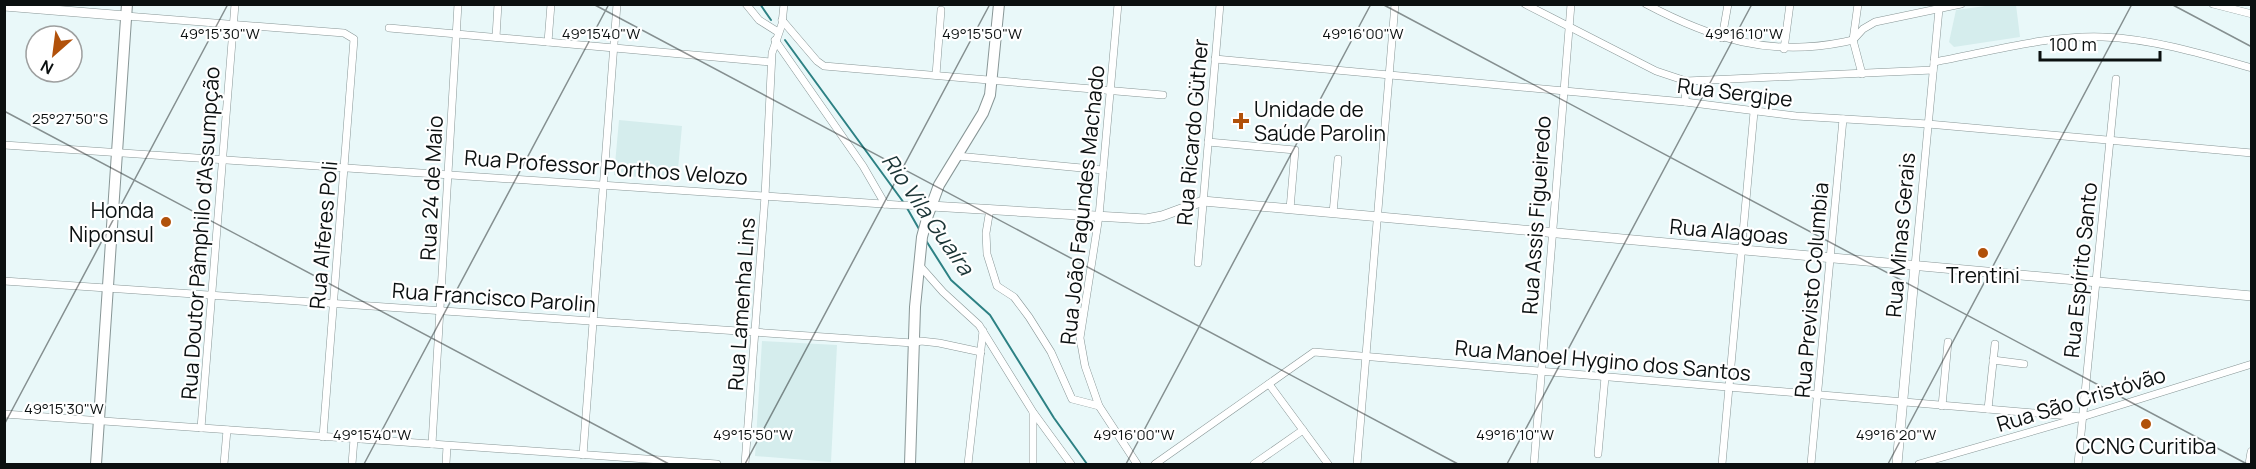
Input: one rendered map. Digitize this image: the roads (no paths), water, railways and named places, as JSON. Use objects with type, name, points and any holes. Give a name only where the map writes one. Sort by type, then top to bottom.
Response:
[{"type":"main road","points":[[911,465],[917,430],[917,342],[922,307],[919,278],[925,225],[939,185],[983,113],[993,80],[999,4]]},
{"type":"main road","points":[[96,465],[127,10]]},
{"type":"street","name":"Rua Doutor Pâmphilo d'Assumpção","points":[[201,428],[234,4]]},
{"type":"street","name":"Rua 24 de Maio","points":[[432,444],[458,4]]},
{"type":"street","points":[[496,37],[498,4]]},
{"type":"street","points":[[548,42],[551,4]]},
{"type":"street","points":[[583,455],[617,4]]},
{"type":"street","points":[[746,4],[777,36],[863,166],[885,204]]},
{"type":"street","name":"Rua Lamenha Lins","points":[[745,465],[765,196],[771,62],[784,4]]},
{"type":"street","name":"Rua João Fagundes Machado","points":[[1119,4],[1099,216],[1080,338],[1085,366],[1099,406],[1137,465]]},
{"type":"street","name":"Rua Ricardo Güther","points":[[1198,263],[1220,4]]},
{"type":"street","points":[[1349,465],[1358,461],[1395,4]]},
{"type":"street","points":[[1525,4],[1656,71],[1686,81],[1862,74],[1934,66],[2036,43],[2102,37],[2172,47],[2252,68]]},
{"type":"street","name":"Rua Assis Figueiredo","points":[[1534,465],[1570,4]]},
{"type":"street","points":[[1646,4],[1722,38],[1754,46],[1784,49],[1815,47],[1853,40],[1869,24],[1961,4]]},
{"type":"street","points":[[1722,38],[1728,4]]},
{"type":"street","points":[[1784,49],[1790,4]]},
{"type":"street","points":[[1858,4],[1853,40],[1862,74]]},
{"type":"street","points":[[2213,4],[2252,15]]},
{"type":"street","points":[[4,6],[127,10],[233,24]]},
{"type":"street","name":"Rua Minas Gerais","points":[[1897,465],[1939,9]]},
{"type":"street","points":[[936,75],[940,10]]},
{"type":"street","points":[[782,20],[824,66],[1163,95]]},
{"type":"street","name":"Rua Alferes Poli","points":[[233,24],[344,33],[353,37],[355,45],[323,437]]},
{"type":"street","points":[[389,28],[771,62]]},
{"type":"street","name":"Rua Sergipe","points":[[1215,59],[1563,90],[1685,102],[1754,112],[1928,124],[2252,153]]},
{"type":"street","name":"Rua Espírito Santo","points":[[2078,465],[2116,79]]},
{"type":"street","points":[[1685,102],[1686,81]]},
{"type":"street","points":[[1722,465],[1754,112]]},
{"type":"street","name":"Rua Previsto Columbia","points":[[1811,465],[1843,119]]},
{"type":"street","points":[[1208,142],[1295,150],[1290,209]]},
{"type":"street","name":"Rua Professor Porthos Velozo","points":[[4,145],[1135,219],[1155,218],[1203,201]]},
{"type":"street","points":[[957,156],[1103,170]]},
{"type":"street","points":[[1333,213],[1338,159]]},
{"type":"street","name":"Rua Alagoas","points":[[1203,201],[2252,296]]},
{"type":"street","points":[[990,210],[986,233],[987,254],[997,286],[1014,297],[1029,317],[1051,352],[1072,399],[1099,406]]},
{"type":"street","points":[[920,266],[983,331],[1033,412],[1071,465]]},
{"type":"street","points":[[919,278],[943,292]]},
{"type":"street","name":"Rua Francisco Parolin","points":[[4,281],[939,343],[981,352]]},
{"type":"street","points":[[968,465],[983,331]]},
{"type":"street","points":[[1942,406],[1948,342]]},
{"type":"street","points":[[1988,410],[1995,344]]},
{"type":"street","name":"Rua Manoel Hygino dos Santos","points":[[1155,465],[1314,352],[2082,417]]},
{"type":"street","points":[[1993,360],[2024,364]]},
{"type":"street","name":"Rua São Cristóvão","points":[[1919,465],[2252,364]]},
{"type":"street","points":[[1598,454],[1605,377]]},
{"type":"street","points":[[1269,384],[1328,465]]},
{"type":"street","points":[[1033,412],[1033,465]]},
{"type":"street","points":[[4,414],[583,455],[620,461],[717,465]]},
{"type":"street","points":[[224,465],[227,430]]},
{"type":"street","points":[[1254,465],[1303,430]]},
{"type":"street","points":[[352,465],[354,439]]},
{"type":"street","points":[[446,465],[447,446]]},
{"type":"street","points":[[2250,465],[2252,452]]},
{"type":"waterway","name":"Rio Vila Guaíra","points":[[760,4],[771,20]]},
{"type":"waterway","name":"Rio Vila Guaíra","points":[[785,40],[904,203]]},
{"type":"waterway","name":"Rio Vila Guaíra","points":[[907,208],[919,229]]},
{"type":"waterway","name":"Rio Vila Guaíra","points":[[925,239],[951,280],[990,315],[1054,418],[1087,464]]},
{"type":"place","name":"Unidade de Saúde Parolin","points":[[1241,121]]},
{"type":"place","name":"Honda Niponsul","points":[[166,222]]},
{"type":"place","name":"Trentini","points":[[1983,253]]},
{"type":"place","name":"CCNG Curitiba","points":[[2146,424]]}]
